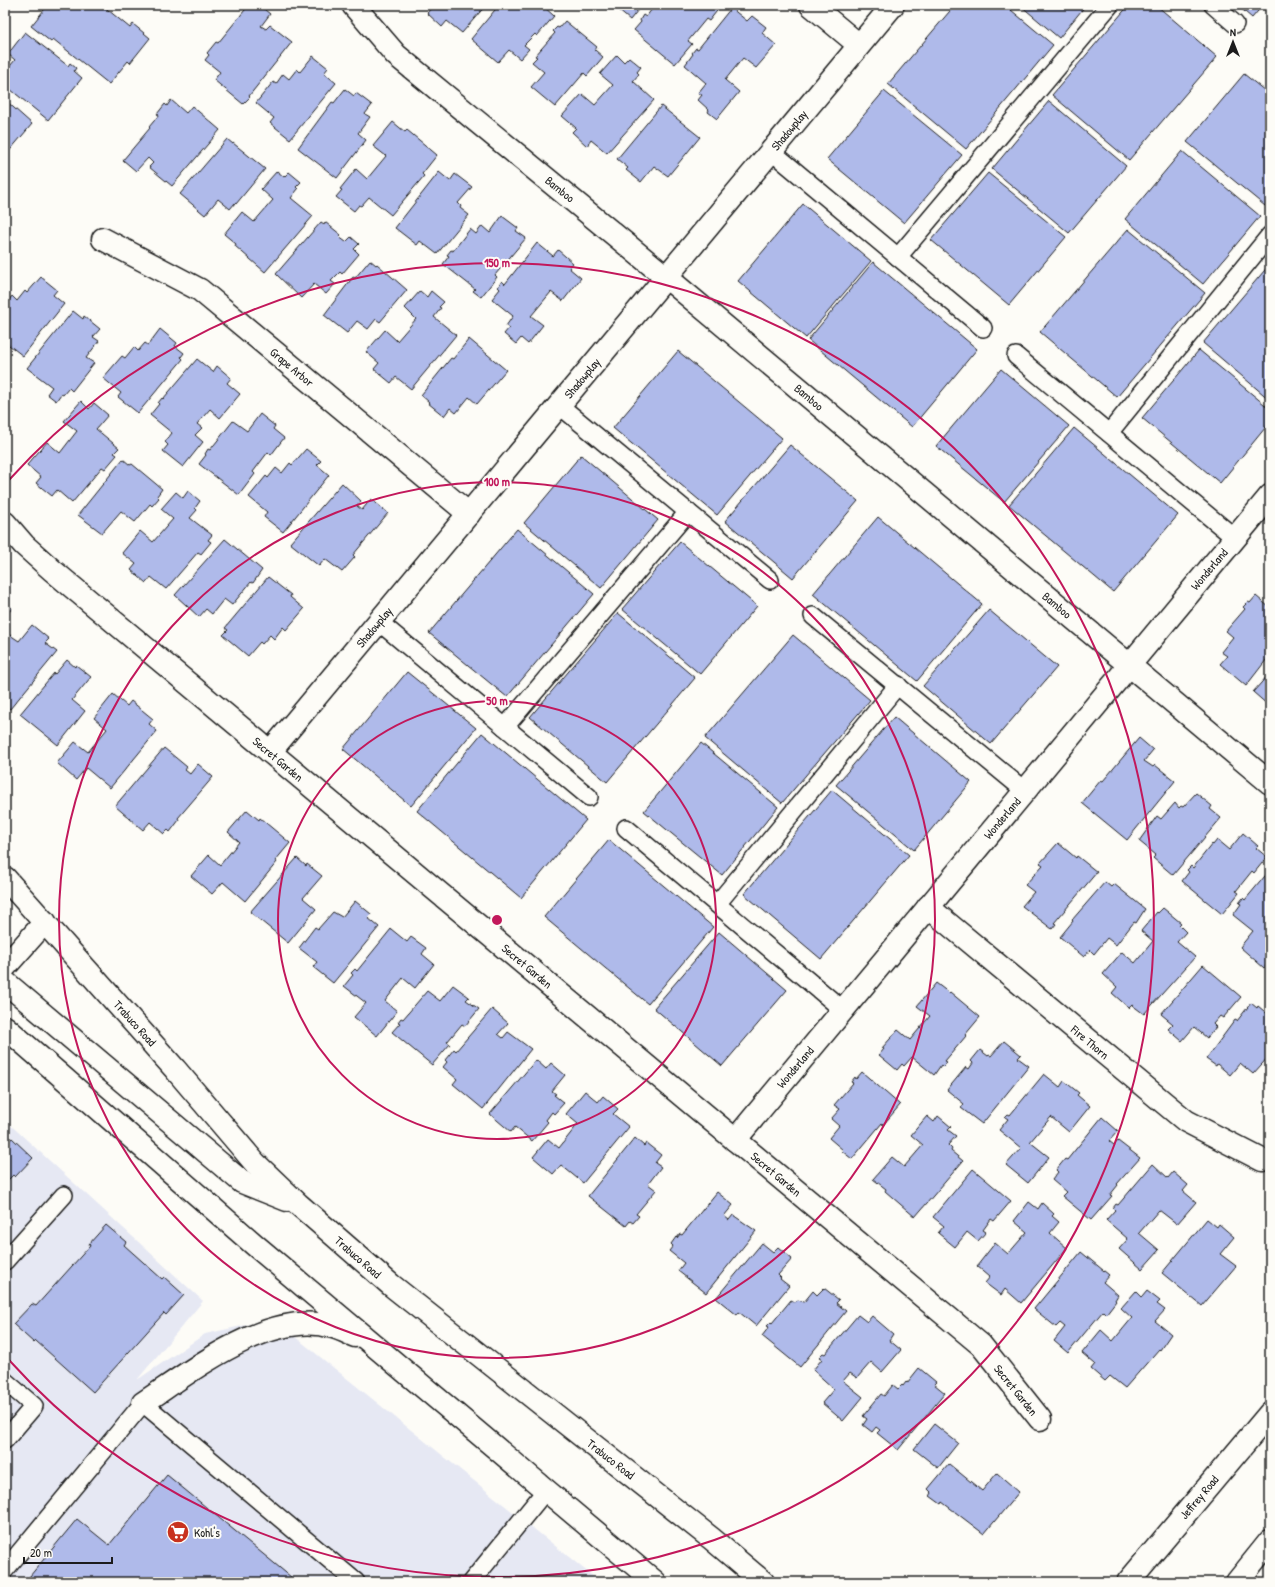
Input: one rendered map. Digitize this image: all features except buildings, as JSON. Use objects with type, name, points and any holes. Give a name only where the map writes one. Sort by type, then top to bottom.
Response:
[{"type":"street","name":"Bamboo","points":[[353,5],[396,55],[666,277],[1270,783]]},
{"type":"street","points":[[811,5],[859,46]]},
{"type":"street","name":"Shadowplay","points":[[270,752],[893,5]]},
{"type":"street","name":"Grape Arbor","points":[[104,239],[200,290],[469,514]]},
{"type":"street","name":"Wonderland","points":[[734,1140],[1270,496]]},
{"type":"street","name":"Secret Garden","points":[[5,523],[24,545],[52,570],[981,1345],[1040,1419]]},
{"type":"street","name":"Trabuco Road","points":[[5,878],[175,1069],[255,1163],[298,1204],[391,1285],[706,1534],[763,1582]]},
{"type":"street","name":"Fire Thorn","points":[[928,907],[1186,1121],[1262,1160]]},
{"type":"street","points":[[5,967],[45,922]]},
{"type":"street","points":[[5,982],[242,1182],[298,1204]]},
{"type":"street","points":[[5,1026],[262,1251],[655,1582]]},
{"type":"street","points":[[143,1403],[229,1347],[267,1331],[292,1324],[332,1326],[370,1342]]},
{"type":"street","name":"Jeffrey Road","points":[[1128,1582],[1270,1413]]},
{"type":"street","points":[[1237,1582],[1270,1541]]},
{"type":"lane","points":[[898,257],[1110,5]]},
{"type":"lane","points":[[1213,5],[1235,24]]},
{"type":"lane","points":[[771,152],[983,328]]},
{"type":"lane","points":[[1109,433],[1270,235]]},
{"type":"lane","points":[[1016,356],[1235,538]]},
{"type":"lane","points":[[559,405],[770,580]]},
{"type":"lane","points":[[505,726],[688,512]]},
{"type":"lane","points":[[813,616],[1025,791]]},
{"type":"lane","points":[[379,622],[589,796]]},
{"type":"lane","points":[[717,904],[898,685]]},
{"type":"lane","points":[[626,828],[843,1010]]},
{"type":"lane","points":[[5,1262],[64,1195]]},
{"type":"lane","points":[[5,1381],[34,1406],[5,1440]]},
{"type":"lane","points":[[5,1570],[143,1403],[356,1582]]},
{"type":"lane","points":[[470,1582],[546,1490]]},
{"type":"shaded area","points":[[5,1120],[203,1301],[137,1380],[205,1334],[273,1319],[600,1582],[5,1582]]},
{"type":"place","name":"Kohl's","points":[[178,1532]]}]
